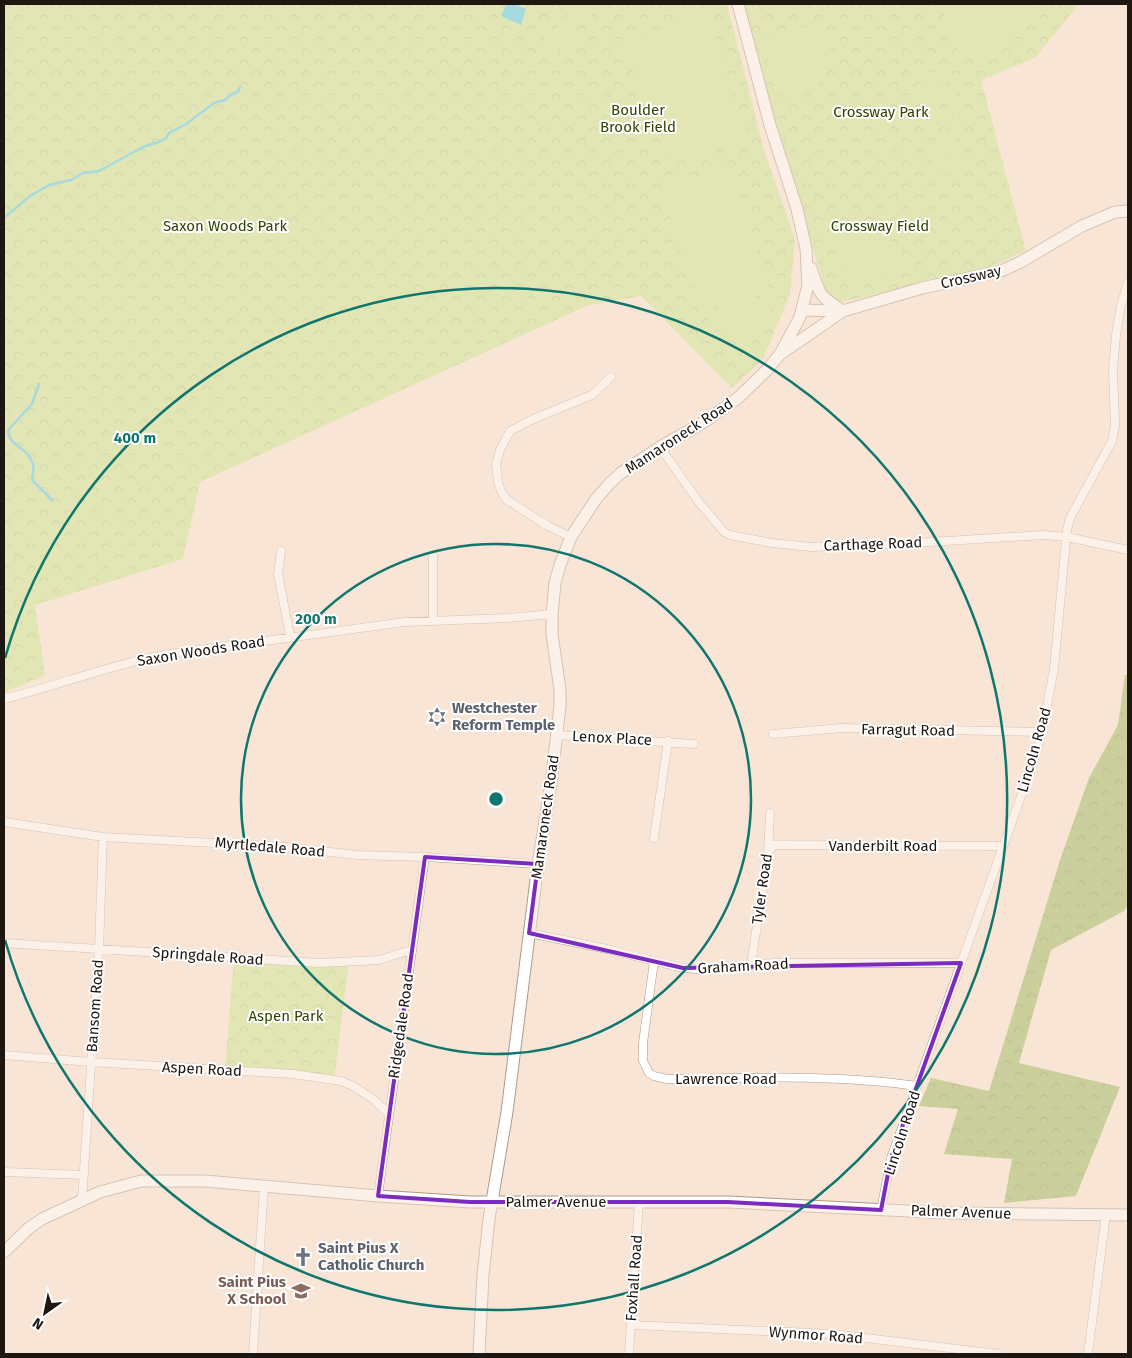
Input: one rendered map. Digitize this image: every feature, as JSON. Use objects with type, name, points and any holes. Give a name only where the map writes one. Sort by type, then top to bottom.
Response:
[{"type":"street","name":"Mamaroneck Road","points":[[479,1354],[483,1275],[492,1202],[507,1112],[538,864],[557,735],[560,690],[552,634],[552,614],[555,584],[560,565],[571,537],[596,499],[610,483],[621,473],[704,422],[738,398],[767,370],[780,354],[800,317],[808,285],[806,249],[797,209],[770,124],[738,4]]},
{"type":"street","name":"Crossway","points":[[802,310],[843,311],[922,288],[1001,271],[1019,263],[1082,226],[1115,212],[1128,211]]},
{"type":"street","points":[[780,354],[843,311],[826,300],[818,292],[806,249]]},
{"type":"street","name":"Lincoln Road","points":[[881,1210],[891,1158],[1032,766],[1042,732],[1054,669],[1067,530],[1070,518],[1112,441],[1114,425],[1113,369],[1116,335],[1121,305],[1128,282]]},
{"type":"street","points":[[571,537],[548,526],[507,500],[498,482],[496,464],[500,450],[510,431],[533,419],[592,395],[611,377]]},
{"type":"street","name":"Carthage Road","points":[[660,448],[698,501],[724,532],[730,535],[772,543],[811,547],[1043,535],[1067,537],[1128,550]]},
{"type":"street","points":[[281,551],[278,574],[290,636]]},
{"type":"street","points":[[433,555],[433,621]]},
{"type":"street","name":"Saxon Woods Road","points":[[4,699],[144,658],[290,636],[405,622],[508,618],[552,614]]},
{"type":"street","name":"Farragut Road","points":[[773,734],[842,728],[1042,732]]},
{"type":"street","name":"Lenox Place","points":[[557,735],[694,744]]},
{"type":"street","name":"Lenox Place","points":[[654,838],[668,741]]},
{"type":"street","name":"Tyler Road","points":[[751,965],[768,853],[770,813]]},
{"type":"street","name":"Myrtledale Road","points":[[4,822],[103,837],[287,846],[356,856],[425,857],[538,864]]},
{"type":"street","name":"Bansom Road","points":[[82,1199],[99,948],[103,837]]},
{"type":"street","name":"Vanderbilt Road","points":[[768,853],[773,846],[1003,846]]},
{"type":"street","name":"Ridgedale Road","points":[[378,1196],[425,857]]},
{"type":"street","name":"Graham Road","points":[[529,933],[608,949],[683,968],[697,969],[774,963],[962,963]]},
{"type":"street","name":"Springdale Road","points":[[4,942],[319,963],[379,960],[411,950]]},
{"type":"street","name":"Lawrence Road","points":[[654,961],[643,1043],[643,1061],[649,1073],[654,1076],[668,1079],[878,1081],[918,1086]]},
{"type":"street","name":"Aspen Road","points":[[4,1055],[293,1074],[341,1081],[353,1086],[373,1099],[389,1114]]},
{"type":"street","points":[[4,1172],[84,1174]]},
{"type":"street","name":"Palmer Avenue","points":[[4,1252],[42,1219],[100,1192],[141,1181],[205,1181],[378,1196],[492,1202],[757,1203],[960,1213],[1128,1215]]},
{"type":"street","points":[[253,1354],[264,1186]]},
{"type":"street","name":"Foxhall Road","points":[[629,1354],[639,1202]]},
{"type":"street","points":[[1088,1354],[1106,1214]]},
{"type":"street","name":"Wynmor Road","points":[[632,1325],[832,1334],[999,1354]]},
{"type":"highlighted area","points":[[425,857],[538,864],[529,933],[683,968],[961,963],[891,1158],[881,1210],[728,1202],[470,1202],[378,1196]]},
{"type":"green space","name":"Saxon Woods Park","points":[[4,4],[727,4],[764,150],[795,240],[790,294],[763,359],[732,388],[641,296],[589,305],[200,482],[183,559],[35,605],[45,675],[4,693]]},
{"type":"green space","points":[[571,4],[594,9],[588,24],[568,17]]},
{"type":"green space","name":"Crossway Park","points":[[743,4],[1079,4],[1035,58],[981,80],[1026,251],[985,269],[830,305],[759,69]]},
{"type":"green space","points":[[768,4],[808,4],[771,15]]},
{"type":"green space","points":[[940,4],[1037,4],[1025,21],[982,60],[959,52]]},
{"type":"green space","points":[[705,9],[747,141],[670,164],[624,46]]},
{"type":"green space","points":[[570,21],[580,38],[552,53],[543,35]]},
{"type":"green space","points":[[823,22],[829,41],[830,55],[827,69],[816,87],[778,95],[764,45],[765,39]]},
{"type":"green space","points":[[948,67],[952,81],[923,90],[919,76]]},
{"type":"green space","points":[[953,85],[958,98],[929,108],[925,94]]},
{"type":"green space","points":[[959,103],[964,116],[935,125],[930,112]]},
{"type":"green space","points":[[955,135],[960,148],[931,158],[926,145]]},
{"type":"green space","points":[[961,153],[965,166],[937,176],[932,163]]},
{"type":"green space","points":[[731,167],[769,290],[750,295],[771,307],[752,342],[745,346],[709,324],[722,302],[699,308],[662,189]]},
{"type":"green space","points":[[864,224],[880,231],[892,241],[901,262],[902,271],[852,286],[846,283],[832,234],[842,227]]},
{"type":"green space","points":[[1125,675],[1128,675],[1128,905],[1124,911],[1051,950],[1019,1063],[1120,1087],[1076,1196],[1004,1203],[1012,1159],[944,1154],[958,1109],[919,1106],[931,1078],[989,1091],[1060,860],[1089,778],[1118,725]]},
{"type":"green space","name":"Aspen Park","points":[[234,957],[349,962],[334,1080],[225,1070]]},
{"type":"water","points":[[506,4],[514,4],[526,9],[521,25],[501,16]]},
{"type":"waterway","points":[[4,218],[30,196],[49,185],[71,180],[83,173],[99,171],[143,147],[161,141],[169,133],[186,124],[214,103],[225,100],[238,92],[240,87]]},
{"type":"waterway","points":[[39,384],[32,404],[9,429],[9,434],[10,439],[27,453],[30,458],[34,466],[32,480],[52,500]]},
{"type":"place","name":"Westchester Reform Temple","points":[[437,717]]},
{"type":"place","name":"Saint Pius X Catholic Church","points":[[303,1257]]},
{"type":"place","name":"Saint Pius X School","points":[[301,1291]]},
{"type":"park label","name":"Boulder Brook Field","points":[[638,118]]},
{"type":"park label","name":"Crossway Field","points":[[880,226]]}]
